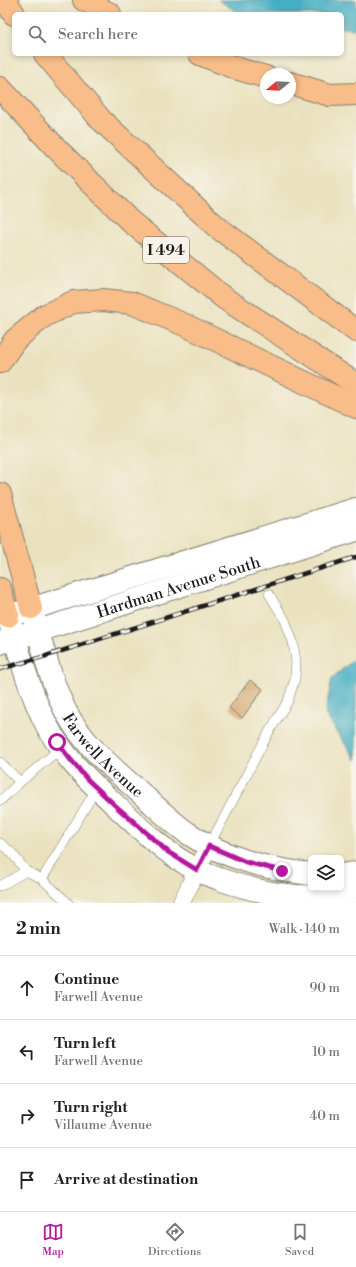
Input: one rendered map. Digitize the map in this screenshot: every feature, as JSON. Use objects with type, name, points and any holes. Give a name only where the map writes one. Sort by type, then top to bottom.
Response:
[{"type":"highway","points":[[5,0],[13,12]]},
{"type":"highway","points":[[84,0],[106,12]]},
{"type":"highway","points":[[47,56],[102,121],[217,227],[356,331]]},
{"type":"highway","points":[[205,56],[238,69],[260,75]]},
{"type":"highway","points":[[296,86],[330,95],[356,94]]},
{"type":"highway","name":"I 494","points":[[0,88],[56,148],[132,222],[174,257],[224,298],[356,384]]},
{"type":"highway","points":[[0,362],[14,340],[44,316],[73,302],[103,300],[132,303],[185,325],[356,407]]},
{"type":"highway","points":[[0,494],[31,608]]},
{"type":"highway","points":[[0,588],[4,617]]},
{"type":"street","name":"Hardman Avenue South","points":[[4,617],[356,509]]},
{"type":"street","name":"Hardman Avenue South","points":[[7,640],[356,530]]},
{"type":"street","name":"Farwell Avenue","points":[[31,608],[58,695],[78,730],[89,745],[105,762],[184,831],[209,846],[246,862],[282,871],[308,874]]},
{"type":"street","name":"Farwell Avenue","points":[[4,617],[7,640],[22,663],[36,703],[46,725],[61,748],[97,788],[141,829],[163,847],[197,870],[254,890],[288,895],[318,896],[356,892]]},
{"type":"street","points":[[181,903],[209,846]]},
{"type":"street","points":[[344,875],[356,874]]},
{"type":"lane","points":[[209,846],[269,732],[288,701],[295,679],[296,662],[293,642],[285,620],[269,594]]},
{"type":"lane","points":[[0,801],[20,782],[61,748]]},
{"type":"lane","points":[[0,762],[20,782]]},
{"type":"lane","points":[[42,879],[97,788]]},
{"type":"lane","points":[[0,843],[11,852],[26,871],[42,879],[68,903]]},
{"type":"lane","points":[[0,886],[26,871]]},
{"type":"water","points":[[218,0],[356,0],[356,29],[344,28],[344,12],[238,12]]},
{"type":"water","points":[[356,658],[356,760],[325,714],[332,678]]},
{"type":"building","points":[[250,680],[263,689],[242,718],[229,708]]},
{"type":"railway","points":[[0,669],[46,656],[356,557]]},
{"type":"route","points":[[57,742],[88,780],[118,808],[168,852],[197,870],[209,846],[246,862],[282,871]]}]
